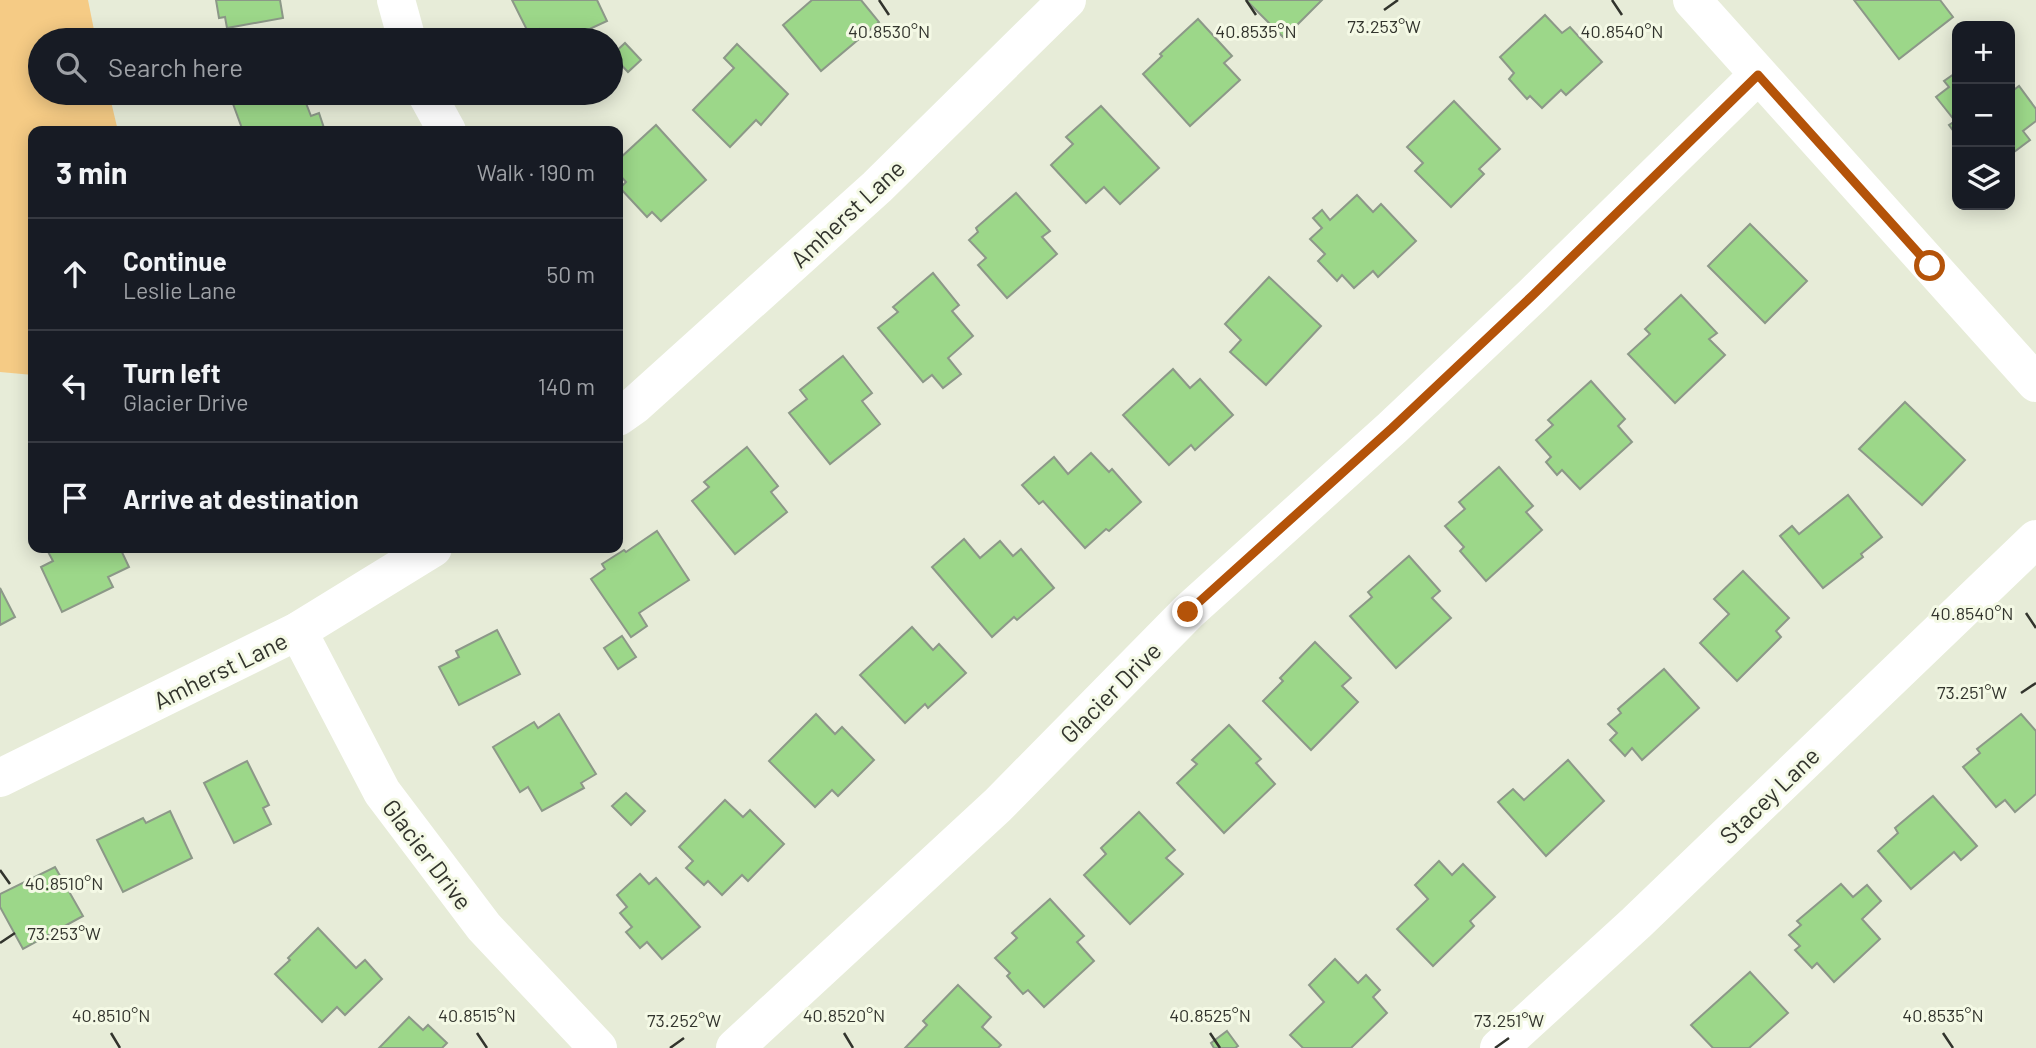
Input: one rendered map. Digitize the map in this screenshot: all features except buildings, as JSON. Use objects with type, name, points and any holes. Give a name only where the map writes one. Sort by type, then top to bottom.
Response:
[{"type":"street","points":[[396,0],[404,28]]},
{"type":"street","name":"Amherst Lane","points":[[623,401],[877,187],[1067,0]]},
{"type":"street","points":[[1692,0],[2036,383]]},
{"type":"street","name":"Glacier Drive","points":[[736,1048],[998,805],[1188,612],[1402,419],[1758,75]]},
{"type":"street","points":[[433,105],[444,126]]},
{"type":"street","name":"Stacey Lane","points":[[1499,1048],[1636,923],[2036,538]]},
{"type":"street","name":"Amherst Lane","points":[[0,778],[298,631],[425,553]]},
{"type":"street","name":"Glacier Drive","points":[[298,631],[382,792],[484,927],[598,1048]]},
{"type":"shaded area","points":[[0,0],[88,0],[94,28],[28,28],[28,105],[112,105],[117,126],[28,126],[28,375],[0,372]]},
{"type":"route","points":[[1188,612],[1392,428],[1533,295],[1758,75],[1930,266]]}]
